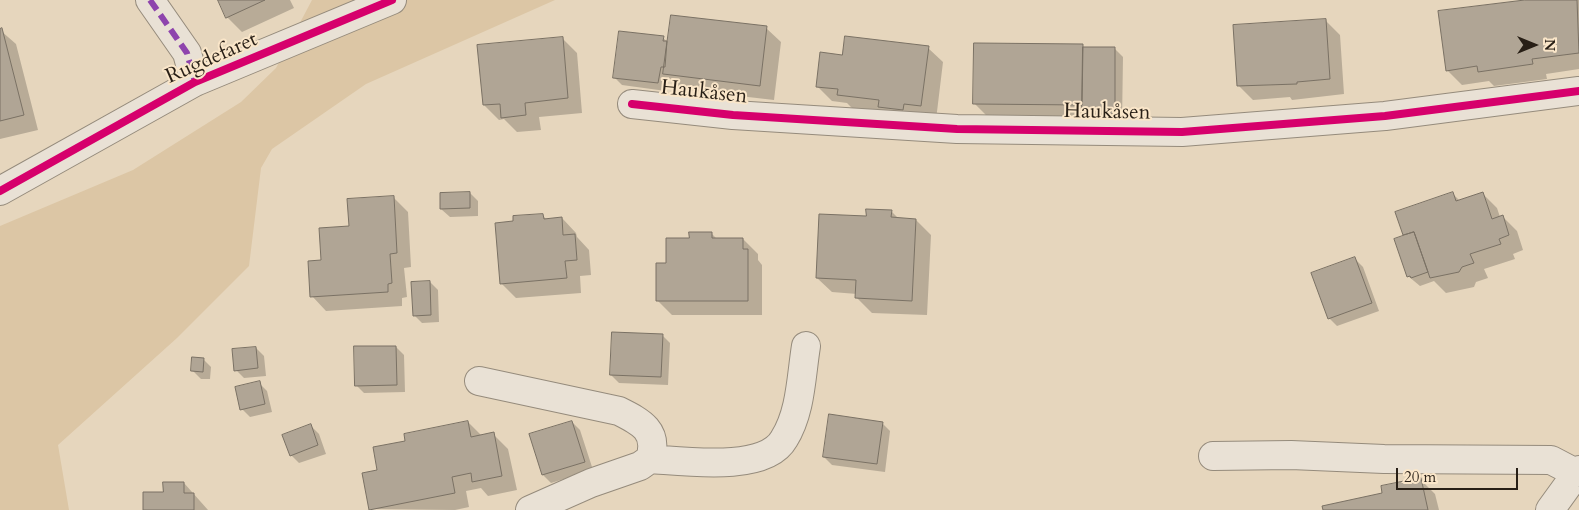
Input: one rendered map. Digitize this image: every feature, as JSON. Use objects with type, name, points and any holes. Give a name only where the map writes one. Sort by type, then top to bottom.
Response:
[{"type":"street","points":[[150,0],[187,53],[195,82]]},
{"type":"street","name":"Rugdefaret","points":[[0,191],[195,82],[392,0]]},
{"type":"street","name":"Haukåsen","points":[[632,104],[733,115],[957,129],[1182,132],[1385,116],[1579,90]]},
{"type":"street","points":[[650,458],[732,461],[755,458],[772,452],[784,441],[792,422],[798,400],[806,346]]},
{"type":"street","points":[[479,381],[619,411],[646,427],[652,437],[653,448],[650,458],[640,466],[591,483],[530,510]]},
{"type":"street","points":[[1213,456],[1291,455],[1551,460],[1577,471],[1550,510]]},
{"type":"shaded area","points":[[312,0],[555,0],[366,84],[272,149],[261,168],[249,266],[177,338],[58,445],[69,510],[0,510],[0,226],[133,170],[241,102],[276,68]]},
{"type":"building","points":[[218,0],[265,0],[226,18]]},
{"type":"building","points":[[1525,0],[1577,0],[1579,53],[1532,59],[1533,64],[1478,72],[1477,66],[1446,71],[1438,11]]},
{"type":"building","points":[[671,15],[767,26],[760,86],[663,74]]},
{"type":"building","points":[[1326,19],[1330,79],[1297,82],[1297,84],[1237,86],[1233,25]]},
{"type":"building","points":[[2,28],[24,115],[0,121],[0,29]]},
{"type":"building","points":[[619,31],[664,36],[663,41],[667,41],[665,67],[661,67],[658,83],[613,78]]},
{"type":"building","points":[[845,36],[929,46],[921,106],[904,104],[903,110],[878,107],[879,100],[837,95],[838,89],[816,87],[820,52],[842,55]]},
{"type":"building","points":[[563,37],[568,98],[525,103],[526,115],[501,118],[500,104],[483,105],[477,45]]},
{"type":"building","points":[[974,43],[1083,44],[1082,105],[973,104]]},
{"type":"building","points":[[1083,47],[1115,47],[1115,114],[1082,114]]},
{"type":"building","points":[[470,192],[470,208],[440,209],[440,193]]},
{"type":"building","points":[[1453,192],[1456,201],[1483,192],[1492,219],[1503,215],[1509,235],[1499,239],[1501,244],[1470,254],[1474,263],[1462,267],[1459,272],[1430,278],[1414,232],[1403,235],[1395,212]]},
{"type":"building","points":[[394,196],[397,253],[390,254],[392,283],[388,284],[388,292],[310,297],[308,261],[321,260],[319,228],[349,226],[347,199]]},
{"type":"building","points":[[866,209],[892,210],[891,217],[916,219],[912,301],[855,298],[856,280],[816,278],[819,214],[866,216]]},
{"type":"building","points":[[543,214],[544,219],[562,217],[563,235],[575,234],[577,260],[565,261],[567,278],[500,284],[495,223],[513,221],[513,216]]},
{"type":"building","points":[[689,232],[712,232],[712,238],[743,238],[743,249],[748,249],[748,301],[656,301],[656,263],[666,263],[666,238],[689,238]]},
{"type":"building","points":[[1414,232],[1428,272],[1411,278],[1410,276],[1407,277],[1394,239]]},
{"type":"building","points":[[1355,257],[1372,303],[1328,319],[1311,273]]},
{"type":"building","points":[[430,281],[431,315],[413,316],[411,282]]},
{"type":"building","points":[[612,332],[663,334],[661,377],[610,375]]},
{"type":"building","points":[[354,346],[396,346],[397,385],[355,386]]},
{"type":"building","points":[[256,347],[258,368],[234,371],[232,349]]},
{"type":"building","points":[[192,357],[204,358],[203,372],[191,371]]},
{"type":"building","points":[[260,381],[265,404],[240,410],[235,387]]},
{"type":"building","points":[[829,414],[883,422],[877,464],[823,457]]},
{"type":"building","points":[[468,421],[471,437],[494,432],[502,476],[472,482],[471,473],[452,477],[455,493],[369,510],[362,473],[377,470],[373,447],[405,441],[404,434]]},
{"type":"building","points":[[572,421],[585,462],[542,475],[529,434]]},
{"type":"building","points":[[311,424],[318,445],[290,456],[282,435]]},
{"type":"building","points":[[1421,478],[1428,510],[1323,510],[1322,506],[1382,493],[1381,486]]},
{"type":"building","points":[[163,482],[184,482],[184,493],[194,493],[194,510],[143,510],[143,492],[163,492]]},
{"type":"marked path","points":[[150,0],[187,53],[195,82]]},
{"type":"cycle path","points":[[0,191],[195,82],[392,0]]},
{"type":"cycle path","points":[[632,104],[733,115],[957,129],[1182,132],[1385,116],[1579,91]]}]
